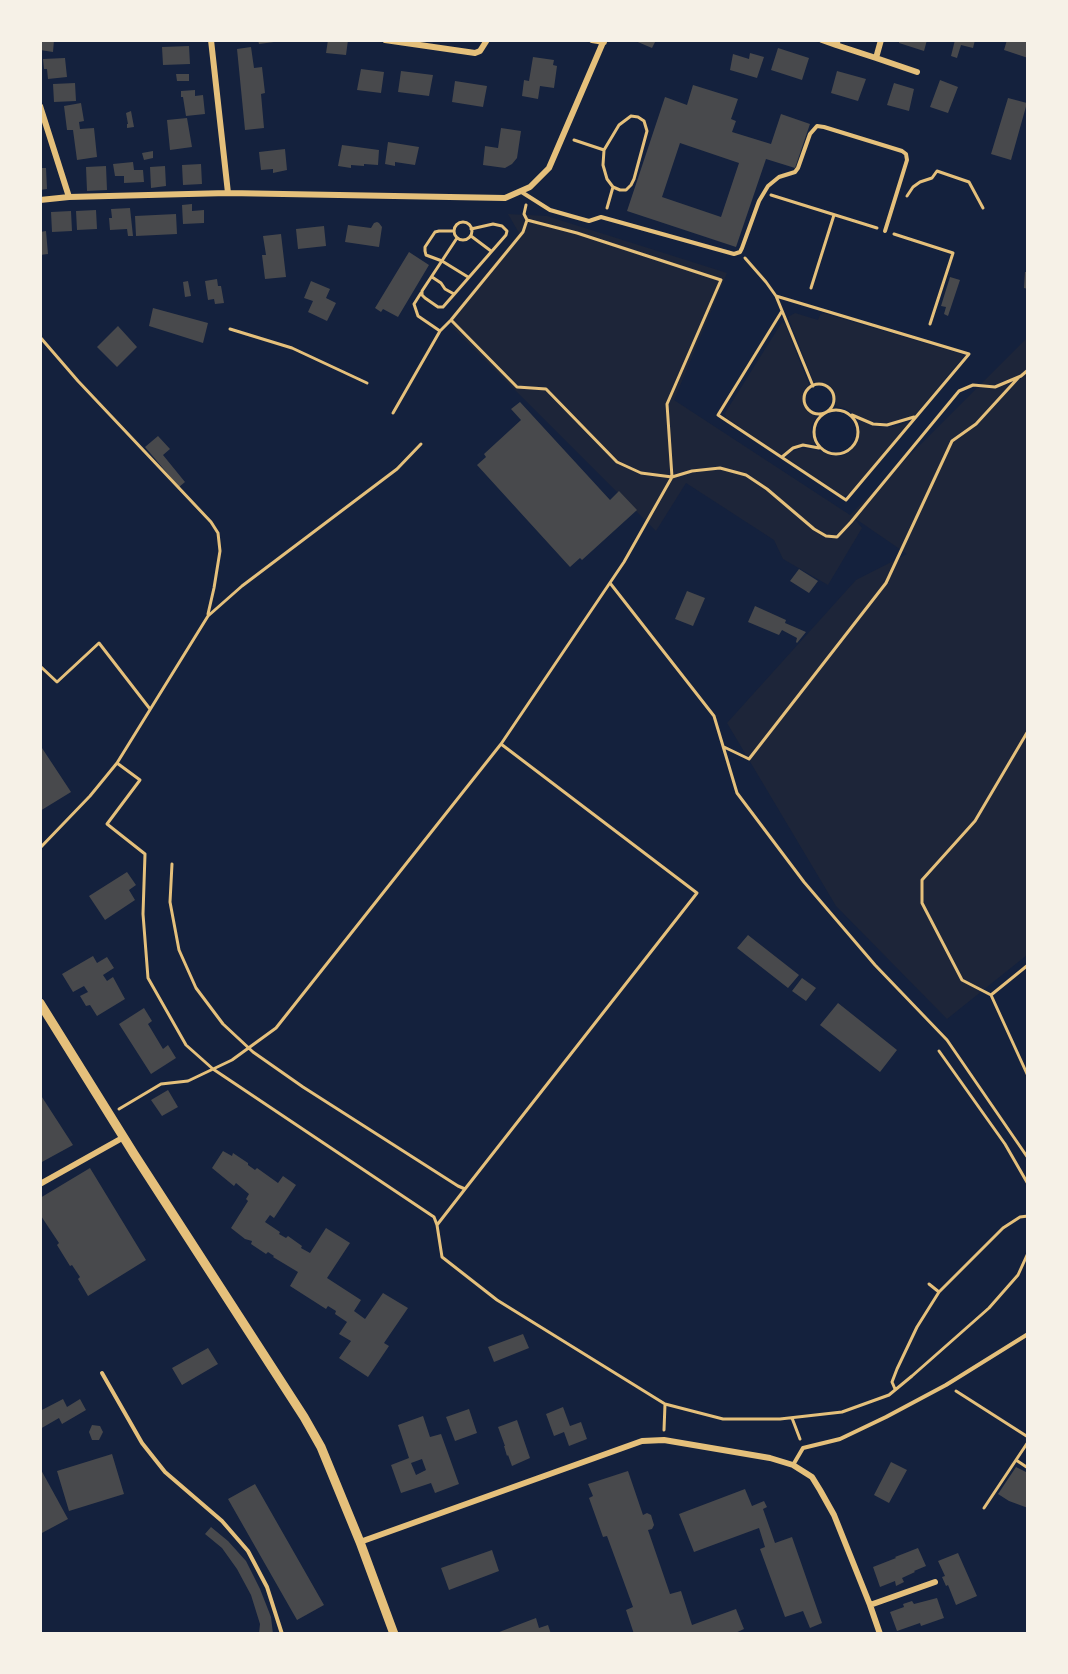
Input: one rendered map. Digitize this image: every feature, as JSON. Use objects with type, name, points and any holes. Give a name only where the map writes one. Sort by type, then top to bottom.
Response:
[{"type":"street","points":[[210,40],[228,193]]},
{"type":"street","points":[[385,40],[475,53],[480,51],[487,40]]},
{"type":"street","points":[[40,200],[69,197],[228,193],[506,198],[530,186],[549,168],[604,41],[592,40]]},
{"type":"street","points":[[822,40],[837,43],[916,72]]},
{"type":"street","points":[[876,58],[881,40]]},
{"type":"street","points":[[40,106],[69,197]]},
{"type":"street","points":[[40,1003],[321,1447],[394,1634]]},
{"type":"street","points":[[40,1184],[124,1137]]},
{"type":"street","points":[[360,1542],[642,1441],[664,1440],[770,1458],[793,1465],[812,1477],[834,1515],[880,1634]]},
{"type":"street","points":[[870,1605],[935,1582]]},
{"type":"lane","points":[[520,191],[550,210],[589,221],[601,217],[734,254],[740,252],[764,192],[779,177],[795,172],[810,134],[817,126],[906,154],[907,159],[885,231]]},
{"type":"lane","points":[[793,1465],[803,1448],[840,1439],[946,1385],[1028,1334]]},
{"type":"lane","points":[[102,1373],[142,1443],[165,1472],[222,1521],[248,1551],[267,1587],[282,1634]]},
{"type":"path","points":[[632,116],[638,117],[644,122],[647,130],[634,179],[626,190],[613,188],[607,179],[603,165],[604,150],[619,125],[632,116]]},
{"type":"path","points":[[574,140],[604,150]]},
{"type":"path","points":[[906,197],[914,187],[932,178],[937,171],[969,182],[982,208]]},
{"type":"path","points":[[601,217],[607,208],[613,188]]},
{"type":"path","points":[[393,413],[440,331],[523,232],[527,220],[524,214],[526,206]]},
{"type":"path","points":[[811,288],[834,215]]},
{"type":"path","points":[[110,1114],[161,1084],[188,1081],[232,1060],[276,1028],[501,744],[624,562],[672,477],[667,404],[721,280],[577,233],[527,220]]},
{"type":"path","points":[[457,238],[454,231],[460,222],[468,224],[471,228],[471,236]]},
{"type":"path","points":[[422,291],[424,298],[440,308],[506,235],[507,231],[506,228],[493,224],[471,228]]},
{"type":"path","points":[[454,231],[435,232],[425,247],[426,255],[442,261],[468,277]]},
{"type":"path","points":[[457,238],[465,240],[471,236]]},
{"type":"path","points":[[471,236],[491,251]]},
{"type":"path","points":[[440,331],[418,316],[414,304],[457,238]]},
{"type":"path","points":[[740,252],[776,296],[813,386]]},
{"type":"path","points":[[432,277],[454,294]]},
{"type":"path","points":[[776,296],[969,354],[846,500],[718,415],[783,311]]},
{"type":"path","points":[[451,320],[517,387],[546,389],[617,462],[641,473],[672,477],[692,471],[720,468],[746,475],[767,489],[814,528],[826,536],[837,537],[959,391],[974,385],[995,387],[1028,370]]},
{"type":"path","points":[[231,329],[292,348],[367,383]]},
{"type":"path","points":[[40,337],[78,381],[211,522],[218,533],[220,551],[208,616]]},
{"type":"path","points":[[723,747],[749,759],[886,583],[952,441],[976,424],[1020,375]]},
{"type":"path","points":[[821,448],[815,440],[813,430],[816,421],[826,412],[830,409],[834,403],[833,394],[829,387],[821,384],[813,386],[807,391],[804,399],[810,411],[817,414],[826,412],[832,410],[842,410],[873,424],[887,425],[916,417]]},
{"type":"path","points":[[782,458],[794,448],[803,445],[821,448],[830,453],[840,453],[849,449],[856,442],[858,432],[856,422],[850,414]]},
{"type":"path","points":[[40,848],[90,796],[117,763],[208,616],[242,586],[397,469],[421,444]]},
{"type":"path","points":[[610,583],[714,716],[737,793],[804,882],[876,965],[947,1040],[1028,1158]]},
{"type":"path","points":[[40,666],[57,682],[99,643],[150,709]]},
{"type":"path","points":[[1028,731],[975,821],[922,880],[922,903],[962,980],[991,994],[1028,1076]]},
{"type":"path","points":[[437,1225],[697,893],[501,744]]},
{"type":"path","points":[[117,763],[140,780],[107,824],[145,854],[143,914],[148,978],[186,1045],[213,1069],[434,1217],[442,1257],[497,1300],[665,1404],[723,1419],[792,1418],[842,1412],[889,1395],[989,1308],[1018,1275],[1028,1252]]},
{"type":"path","points":[[172,864],[170,902],[179,950],[196,988],[223,1024],[249,1048],[303,1087],[465,1189]]},
{"type":"path","points":[[991,994],[1028,965]]},
{"type":"path","points":[[939,1051],[1005,1144],[1028,1184]]},
{"type":"path","points":[[896,1389],[892,1382],[897,1369],[917,1327],[939,1292],[1003,1228],[1020,1216],[1028,1216]]},
{"type":"path","points":[[929,1284],[939,1292]]},
{"type":"path","points":[[946,1385],[1028,1437]]},
{"type":"path","points":[[664,1440],[665,1404]]},
{"type":"path","points":[[792,1418],[803,1448]]},
{"type":"path","points":[[984,1508],[1028,1442]]},
{"type":"path","points":[[1016,1460],[1028,1468]]},
{"type":"shaded area","points":[[508,214],[547,216],[727,273],[674,400],[850,515],[1027,338],[1027,955],[947,1019],[836,906],[727,723],[856,580],[907,554],[853,517],[862,528],[828,585],[783,559],[774,540],[686,483],[656,531],[447,322],[519,233]]},
{"type":"shaded area","points":[[795,313],[818,320],[823,313],[965,355],[915,415],[888,423],[873,422],[836,406],[834,390],[829,385],[814,383],[788,317]]},
{"type":"shaded area","points":[[782,322],[785,324],[809,385],[803,392],[803,405],[809,413],[817,416],[811,426],[815,444],[805,443],[791,447],[781,455],[726,418],[725,413]]},
{"type":"shaded area","points":[[858,420],[874,426],[886,427],[911,421],[848,495],[843,496],[785,457],[802,448],[817,450],[832,456],[848,453],[853,449],[860,434]]},
{"type":"building","points":[[40,40],[54,40],[53,52],[40,50]]},
{"type":"building","points":[[258,40],[274,40],[274,42],[259,44]]},
{"type":"building","points":[[328,40],[348,40],[346,55],[326,53]]},
{"type":"building","points":[[633,40],[656,40],[652,48]]},
{"type":"building","points":[[899,40],[927,40],[924,51],[899,43]]},
{"type":"building","points":[[955,40],[975,40],[973,48],[961,45],[957,58],[951,56]]},
{"type":"building","points":[[1007,40],[1028,40],[1028,58],[1004,50]]},
{"type":"building","points":[[189,46],[190,64],[163,65],[162,47]]},
{"type":"building","points":[[251,47],[254,68],[262,67],[265,93],[261,94],[264,128],[245,130],[237,49]]},
{"type":"building","points":[[778,48],[809,58],[802,80],[771,70]]},
{"type":"building","points":[[750,53],[764,57],[757,78],[730,70],[733,54],[749,59]]},
{"type":"building","points":[[533,57],[554,60],[553,65],[557,66],[554,88],[540,86],[538,99],[522,96],[524,80],[529,81]]},
{"type":"building","points":[[65,58],[67,77],[48,79],[43,59]]},
{"type":"building","points":[[361,69],[384,72],[381,93],[357,90]]},
{"type":"building","points":[[401,71],[433,75],[429,96],[398,92]]},
{"type":"building","points":[[837,71],[866,79],[858,101],[831,93]]},
{"type":"building","points":[[176,74],[189,74],[189,81],[177,81]]},
{"type":"building","points":[[940,80],[958,87],[948,113],[930,107]]},
{"type":"building","points":[[455,81],[487,86],[483,107],[452,102]]},
{"type":"building","points":[[75,83],[76,101],[54,102],[53,84]]},
{"type":"building","points":[[894,83],[914,89],[909,111],[887,105]]},
{"type":"building","points":[[693,85],[738,99],[731,119],[736,121],[732,132],[771,144],[781,114],[810,124],[795,168],[766,159],[736,247],[627,211],[665,97],[687,105]],"holes":[[[680,143],[739,163],[721,217],[662,197]]]},
{"type":"building","points":[[195,90],[195,96],[203,95],[205,114],[186,116],[181,91]]},
{"type":"building","points":[[1008,98],[1027,103],[1011,160],[991,154]]},
{"type":"building","points":[[81,103],[84,121],[79,122],[80,129],[94,128],[97,157],[77,160],[73,130],[67,130],[64,106]]},
{"type":"building","points":[[131,111],[134,127],[127,128],[126,113]]},
{"type":"building","points":[[187,118],[192,147],[170,150],[167,120]]},
{"type":"building","points":[[501,128],[521,131],[517,158],[505,168],[483,165],[485,146],[498,148]]},
{"type":"building","points":[[388,142],[419,147],[415,165],[395,162],[395,166],[385,164]]},
{"type":"building","points":[[342,145],[379,150],[378,165],[351,165],[351,168],[338,166]]},
{"type":"building","points":[[285,149],[287,170],[273,173],[273,169],[261,170],[259,152]]},
{"type":"building","points":[[153,151],[153,158],[144,160],[142,153]]},
{"type":"building","points":[[133,162],[134,170],[143,170],[144,182],[124,183],[124,176],[115,176],[113,164]]},
{"type":"building","points":[[201,164],[202,184],[183,185],[182,165]]},
{"type":"building","points":[[106,166],[107,190],[87,191],[86,167]]},
{"type":"building","points":[[165,166],[166,186],[151,188],[150,167]]},
{"type":"building","points":[[40,168],[46,168],[47,189],[40,190]]},
{"type":"building","points":[[192,204],[192,211],[204,210],[204,223],[183,224],[182,205]]},
{"type":"building","points":[[130,208],[133,236],[128,236],[127,229],[110,230],[111,209]]},
{"type":"building","points":[[96,210],[97,229],[77,230],[76,211]]},
{"type":"building","points":[[71,211],[72,231],[52,232],[51,212]]},
{"type":"building","points":[[176,214],[177,234],[136,236],[135,216]]},
{"type":"building","points":[[377,222],[382,227],[379,247],[345,242],[348,225],[371,228]]},
{"type":"building","points":[[324,226],[326,246],[298,249],[296,229]]},
{"type":"building","points":[[46,231],[48,254],[40,255],[40,232]]},
{"type":"building","points":[[281,234],[286,277],[265,279],[262,255],[266,255],[263,236]]},
{"type":"building","points":[[409,252],[429,265],[398,317],[383,309],[381,312],[375,308]]},
{"type":"building","points":[[1025,272],[1028,272],[1028,289],[1024,288]]},
{"type":"building","points":[[950,277],[960,280],[948,316],[944,314],[946,307],[941,306]]},
{"type":"building","points":[[217,279],[218,286],[221,286],[224,303],[215,304],[214,299],[208,300],[205,281]]},
{"type":"building","points":[[188,281],[191,296],[185,297],[183,282]]},
{"type":"building","points":[[311,281],[330,289],[326,298],[336,303],[327,321],[308,312],[313,301],[304,298]]},
{"type":"building","points":[[153,308],[208,323],[203,343],[149,326]]},
{"type":"building","points":[[118,326],[137,347],[117,367],[97,347]]},
{"type":"building","points":[[520,402],[610,500],[619,491],[637,510],[582,560],[580,558],[570,567],[477,465],[486,457],[484,454],[521,420],[511,409]]},
{"type":"building","points":[[158,436],[170,449],[163,455],[185,482],[179,487],[145,447]]},
{"type":"building","points":[[799,569],[818,581],[809,593],[790,581]]},
{"type":"building","points":[[687,591],[705,598],[693,626],[675,619]]},
{"type":"building","points":[[755,606],[806,632],[797,643],[797,638],[782,630],[779,635],[748,622]]},
{"type":"building","points":[[40,745],[71,792],[40,811]]},
{"type":"building","points":[[127,872],[136,885],[129,890],[135,900],[105,920],[89,896]]},
{"type":"building","points":[[748,935],[799,975],[788,988],[737,948]]},
{"type":"building","points":[[93,956],[97,963],[107,957],[114,968],[103,975],[107,981],[113,977],[125,999],[97,1016],[90,1005],[86,1006],[80,996],[88,992],[84,986],[73,992],[62,974]]},
{"type":"building","points":[[802,978],[816,988],[806,1001],[792,991]]},
{"type":"building","points":[[838,1003],[897,1050],[880,1072],[820,1025]]},
{"type":"building","points":[[144,1008],[152,1021],[148,1024],[163,1049],[168,1045],[176,1058],[151,1074],[119,1024]]},
{"type":"building","points":[[168,1090],[178,1107],[162,1116],[151,1100]]},
{"type":"building","points":[[40,1094],[73,1145],[40,1163]]},
{"type":"building","points":[[223,1151],[232,1156],[233,1153],[255,1170],[257,1168],[278,1183],[283,1176],[296,1185],[274,1218],[270,1215],[265,1222],[280,1232],[279,1234],[286,1238],[288,1236],[310,1253],[326,1228],[350,1243],[327,1278],[361,1300],[354,1311],[365,1319],[383,1293],[408,1308],[384,1343],[389,1346],[368,1377],[339,1358],[351,1341],[339,1334],[347,1322],[335,1314],[336,1311],[328,1306],[326,1309],[290,1286],[298,1272],[268,1252],[266,1254],[251,1244],[252,1241],[245,1239],[231,1228],[248,1201],[246,1199],[249,1194],[236,1183],[234,1186],[212,1168]]},
{"type":"building","points":[[90,1168],[146,1260],[88,1296],[78,1279],[80,1277],[72,1265],[70,1266],[57,1245],[59,1243],[40,1214],[40,1198]]},
{"type":"building","points":[[523,1334],[529,1348],[494,1362],[488,1347]]},
{"type":"building","points":[[208,1348],[218,1364],[182,1385],[172,1368]]},
{"type":"building","points":[[63,1399],[67,1407],[80,1399],[86,1410],[62,1424],[59,1418],[40,1429],[40,1411]]},
{"type":"building","points":[[563,1407],[570,1426],[581,1422],[587,1439],[569,1446],[564,1432],[554,1436],[546,1414]]},
{"type":"building","points":[[469,1409],[477,1433],[455,1441],[446,1417]]},
{"type":"building","points":[[423,1416],[430,1437],[441,1434],[459,1484],[435,1493],[431,1483],[401,1493],[391,1465],[409,1458],[398,1425]],"holes":[[[422,1459],[426,1470],[416,1475],[411,1463]]]},
{"type":"building","points":[[517,1420],[530,1458],[512,1466],[498,1427]]},
{"type":"building","points":[[92,1425],[100,1426],[103,1432],[99,1440],[92,1440],[89,1432]]},
{"type":"building","points":[[112,1454],[124,1494],[69,1511],[57,1471]]},
{"type":"building","points":[[891,1462],[907,1470],[889,1503],[874,1495]]},
{"type":"building","points":[[1016,1467],[1028,1473],[1028,1508],[998,1494]]},
{"type":"building","points":[[40,1468],[68,1519],[40,1534]]},
{"type":"building","points":[[628,1471],[643,1515],[647,1513],[651,1515],[654,1525],[648,1530],[670,1594],[681,1591],[692,1625],[736,1609],[744,1629],[733,1634],[634,1634],[626,1610],[633,1607],[607,1536],[603,1537],[589,1498],[593,1496],[588,1484]]},
{"type":"building","points":[[255,1484],[324,1605],[297,1620],[228,1499]]},
{"type":"building","points":[[745,1489],[752,1506],[764,1501],[767,1507],[763,1509],[775,1543],[792,1537],[822,1623],[810,1628],[803,1611],[785,1617],[760,1549],[765,1547],[759,1528],[694,1552],[679,1514]]},
{"type":"building","points":[[211,1527],[228,1541],[246,1561],[271,1617],[273,1634],[259,1634],[260,1624],[251,1595],[222,1548],[205,1534]]},
{"type":"building","points":[[918,1548],[926,1566],[902,1578],[904,1582],[896,1586],[895,1581],[880,1587],[873,1567]]},
{"type":"building","points":[[492,1550],[499,1571],[449,1590],[441,1568]]},
{"type":"building","points":[[958,1553],[977,1596],[956,1605],[942,1577],[945,1576],[938,1561]]},
{"type":"building","points":[[937,1598],[944,1618],[897,1631],[890,1612],[912,1601],[914,1604]]},
{"type":"building","points":[[536,1618],[539,1628],[548,1625],[551,1634],[494,1634]]}]
